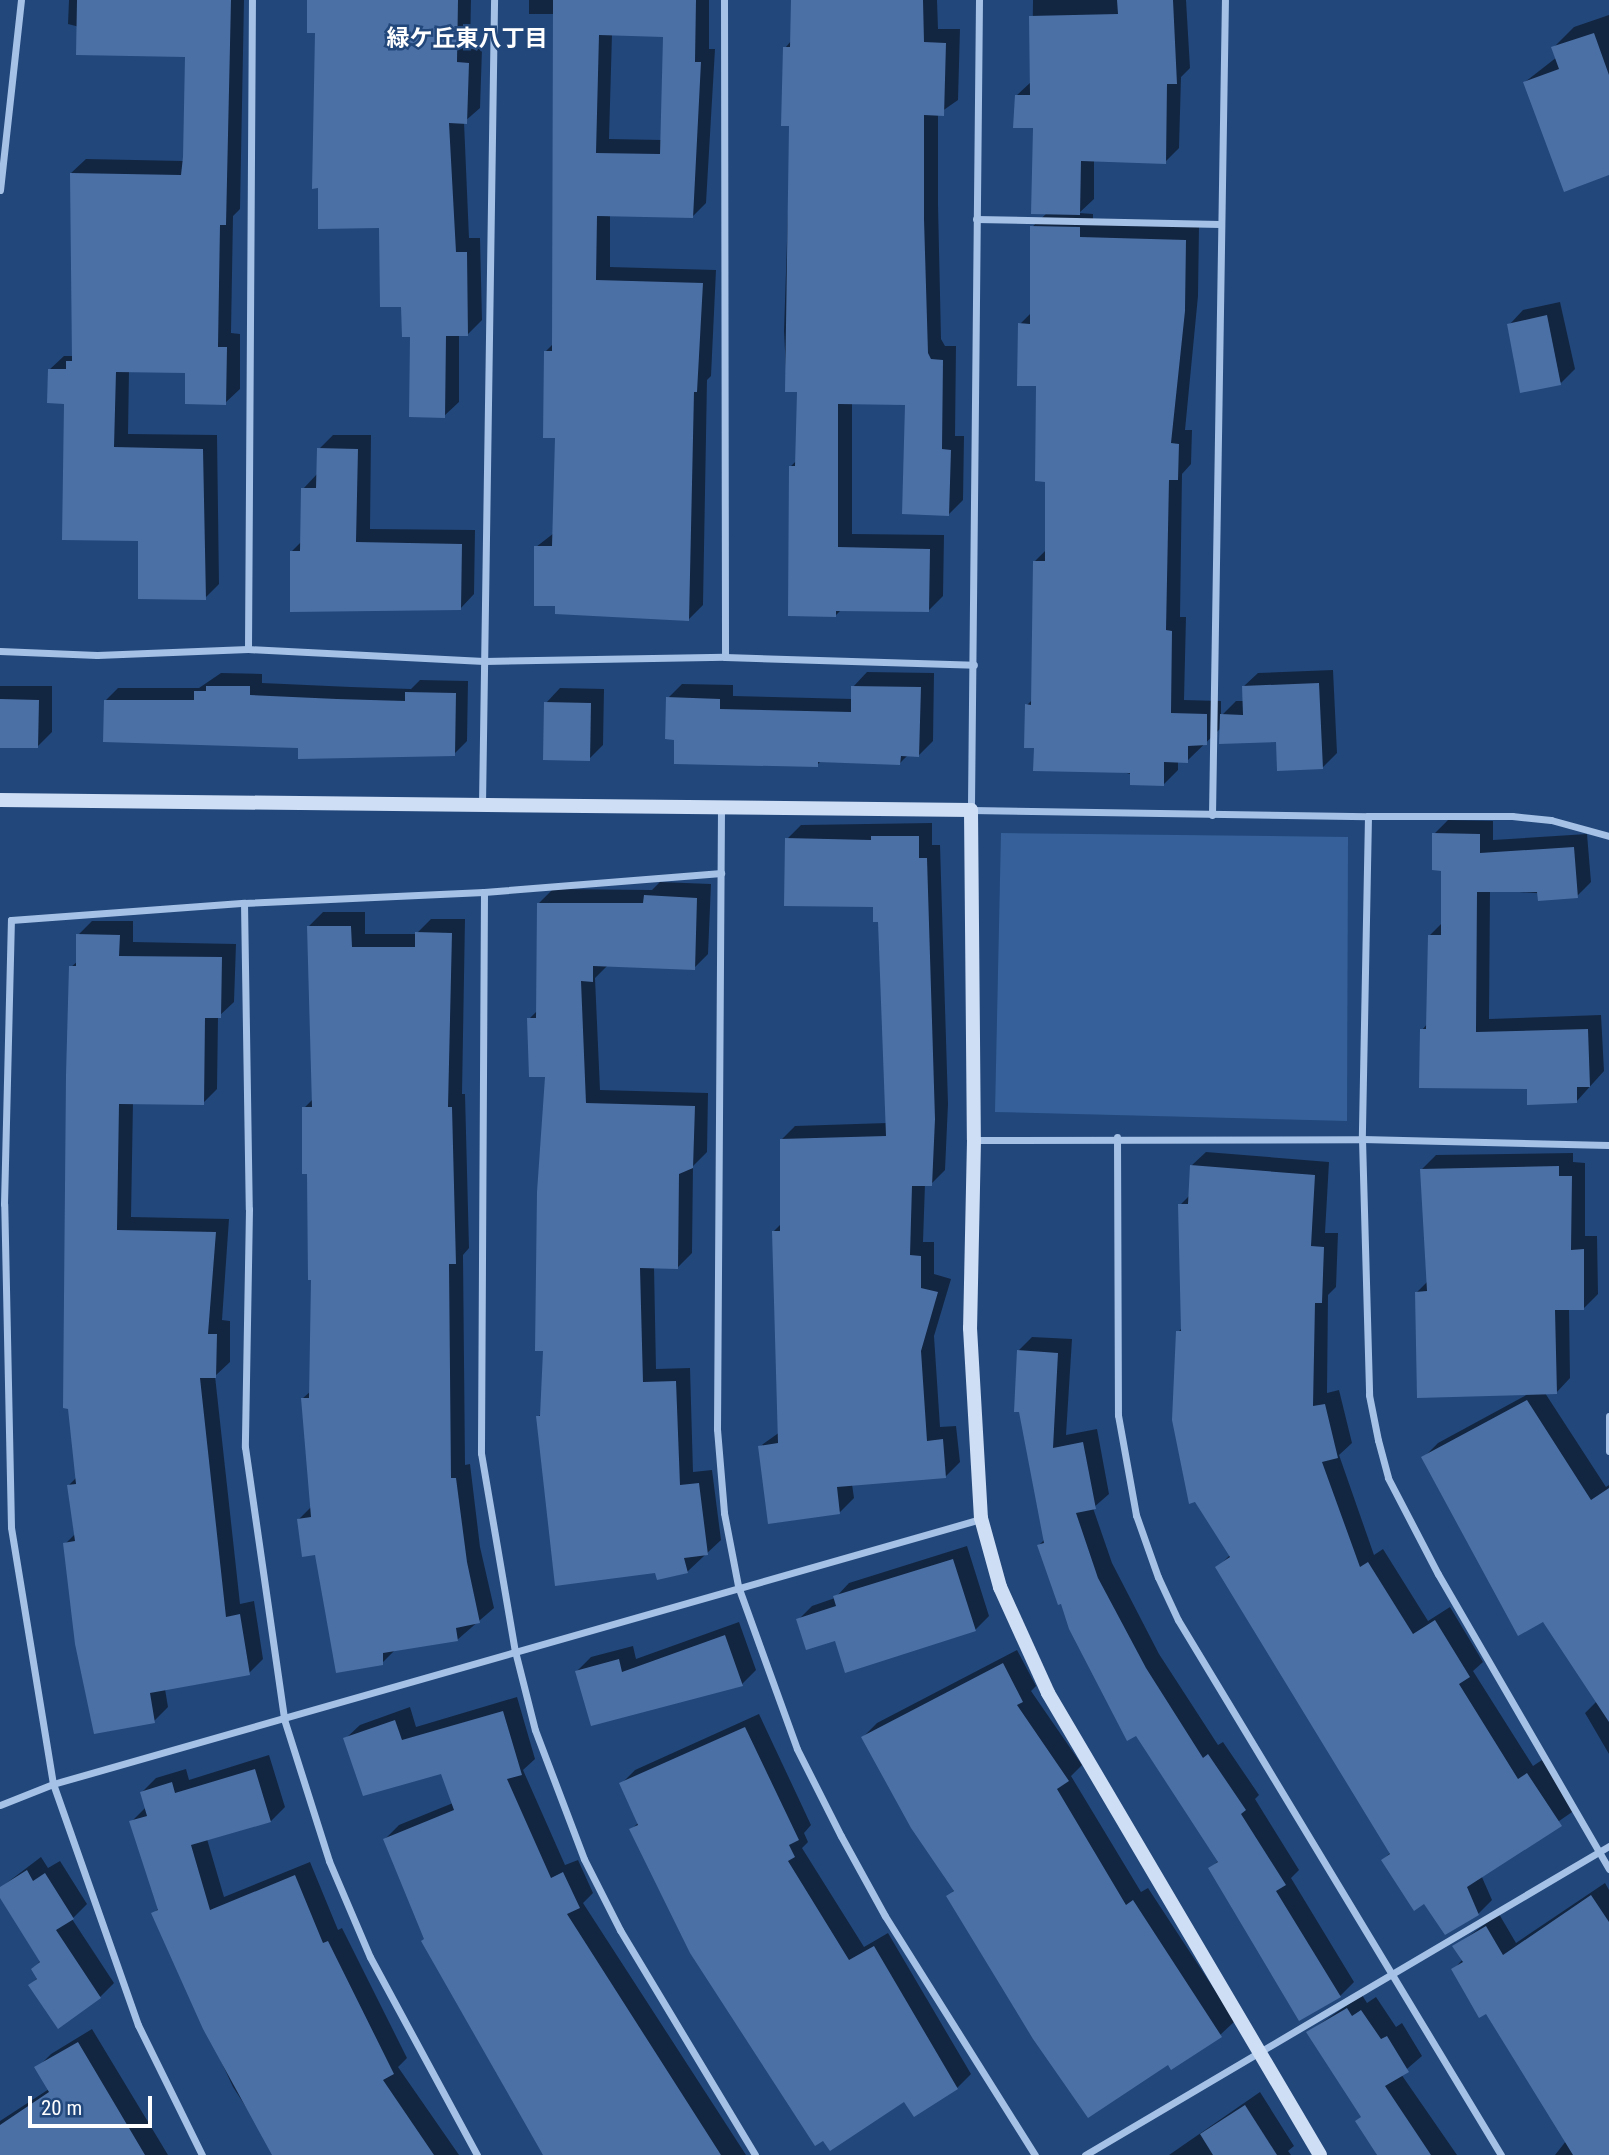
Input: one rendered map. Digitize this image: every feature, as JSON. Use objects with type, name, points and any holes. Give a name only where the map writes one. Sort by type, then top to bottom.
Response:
[{"type":"street","points":[[0,190],[21,0]]},
{"type":"street","points":[[248,649],[252,0]]},
{"type":"street","points":[[482,804],[494,0]]},
{"type":"street","points":[[724,0],[724,657]]},
{"type":"street","points":[[979,0],[971,810],[974,1140],[970,1328],[981,1518],[1000,1587],[1048,1693],[1320,2155]]},
{"type":"street","points":[[1212,815],[1225,0]]},
{"type":"street","points":[[976,219],[1220,224]]},
{"type":"street","points":[[0,651],[97,655],[248,649],[484,662],[724,657],[974,665]]},
{"type":"street","points":[[0,800],[1212,815],[1512,816],[1551,820],[1609,836]]},
{"type":"street","points":[[721,809],[717,1429],[724,1513],[738,1587],[797,1749],[841,1836],[885,1916],[1035,2155]]},
{"type":"street","points":[[1368,816],[1362,1139],[1369,1395],[1388,1478],[1452,1598],[1609,1869]]},
{"type":"street","points":[[202,2155],[138,2025],[53,1784],[11,1527],[5,1204],[11,920],[244,903],[484,892],[721,873]]},
{"type":"street","points":[[484,892],[481,1453],[515,1651],[535,1730],[584,1859],[620,1930],[755,2155]]},
{"type":"street","points":[[244,903],[249,1209],[245,1447],[252,1518],[284,1719],[329,1861],[370,1957],[477,2155]]},
{"type":"street","points":[[974,1140],[1117,1137],[1609,1144]]},
{"type":"street","points":[[1117,1137],[1118,1415],[1136,1515],[1178,1620],[1395,1974],[1501,2155]]},
{"type":"street","points":[[1609,1416],[1609,1451]]},
{"type":"street","points":[[0,1805],[53,1784],[981,1518]]},
{"type":"street","points":[[1085,2155],[1257,2050],[1395,1974],[1609,1846]]},
{"type":"shaded area","points":[[1001,833],[1348,837],[1347,1121],[995,1112]]},
{"type":"building","points":[[77,0],[231,0],[226,225],[220,225],[218,347],[227,347],[226,405],[185,404],[185,373],[116,372],[114,447],[203,449],[206,600],[138,599],[138,541],[62,540],[64,404],[47,403],[48,369],[66,369],[66,361],[72,361],[70,173],[181,175],[183,157],[185,57],[76,55]]},
{"type":"building","points":[[307,0],[458,0],[457,62],[469,63],[467,124],[449,123],[456,252],[467,252],[468,336],[446,336],[445,418],[409,417],[410,337],[402,337],[401,307],[380,307],[379,228],[318,229],[318,188],[312,189],[315,33],[307,33]]},
{"type":"building","points":[[553,0],[696,0],[695,62],[701,62],[693,218],[597,216],[596,280],[703,283],[697,392],[694,392],[689,621],[555,614],[555,606],[534,606],[534,546],[552,546],[555,438],[543,438],[544,351],[552,351]],"holes":[[[599,35],[663,37],[660,154],[596,153]]]},
{"type":"building","points":[[791,0],[923,0],[924,42],[946,43],[944,116],[924,115],[924,219],[928,353],[931,359],[943,360],[942,449],[951,450],[949,516],[902,514],[905,405],[838,404],[838,547],[930,549],[929,612],[836,611],[836,617],[788,616],[789,466],[795,466],[797,392],[785,392],[789,126],[781,126],[783,47],[790,47]]},
{"type":"building","points":[[1117,0],[1173,0],[1177,84],[1167,84],[1166,164],[1081,161],[1080,215],[1031,214],[1033,128],[1013,128],[1015,95],[1030,95],[1029,16],[1118,14]]},
{"type":"building","points":[[1594,33],[1609,75],[1609,175],[1564,192],[1523,82],[1559,69],[1551,47]]},
{"type":"building","points":[[1030,226],[1080,227],[1080,237],[1186,240],[1185,311],[1171,443],[1179,444],[1178,480],[1169,480],[1166,630],[1172,631],[1171,713],[1207,714],[1207,745],[1188,746],[1188,763],[1164,762],[1164,786],[1130,785],[1130,773],[1033,771],[1034,748],[1024,748],[1025,704],[1031,705],[1033,561],[1045,561],[1045,482],[1035,481],[1036,386],[1017,386],[1018,323],[1030,324]]},
{"type":"building","points":[[1547,315],[1561,385],[1520,393],[1507,324]]},
{"type":"building","points":[[317,448],[358,449],[356,542],[462,544],[461,610],[290,612],[290,551],[300,551],[301,488],[316,488]]},
{"type":"building","points":[[1319,683],[1323,769],[1277,771],[1276,742],[1219,744],[1220,714],[1243,715],[1242,686]]},
{"type":"building","points":[[206,686],[250,686],[250,695],[405,701],[405,692],[456,693],[455,756],[298,759],[298,748],[103,742],[104,700],[194,700],[194,691],[206,691]]},
{"type":"building","points":[[851,686],[921,687],[919,757],[901,756],[900,765],[818,762],[818,767],[674,764],[674,740],[665,739],[666,697],[720,699],[720,709],[851,712]]},
{"type":"building","points":[[0,699],[39,700],[38,748],[0,748]]},
{"type":"building","points":[[544,702],[591,703],[590,761],[543,760]]},
{"type":"building","points":[[1432,833],[1480,834],[1480,853],[1574,847],[1578,898],[1538,901],[1537,892],[1477,892],[1476,1032],[1588,1029],[1590,1087],[1577,1087],[1577,1103],[1527,1105],[1527,1089],[1419,1088],[1420,1029],[1426,1029],[1428,935],[1441,935],[1441,871],[1432,870]]},
{"type":"building","points":[[871,836],[919,836],[919,858],[927,858],[935,1119],[932,1186],[912,1186],[910,1255],[921,1256],[921,1288],[938,1292],[921,1351],[927,1441],[943,1439],[946,1478],[837,1487],[840,1514],[768,1524],[758,1446],[778,1443],[772,1231],[780,1231],[780,1139],[886,1136],[878,922],[873,922],[873,907],[784,906],[785,838],[871,840]]},
{"type":"building","points":[[644,895],[697,898],[695,970],[593,966],[593,982],[581,981],[586,1103],[695,1106],[693,1168],[679,1174],[678,1269],[640,1268],[643,1382],[676,1381],[680,1485],[699,1483],[708,1555],[684,1558],[688,1573],[657,1580],[655,1573],[555,1586],[536,1416],[540,1416],[543,1351],[535,1351],[537,1192],[545,1077],[529,1077],[527,1018],[536,1018],[537,903],[643,903]]},
{"type":"building","points":[[307,926],[351,926],[352,947],[415,947],[415,932],[452,933],[448,1107],[452,1107],[456,1264],[449,1264],[451,1478],[456,1478],[467,1562],[480,1623],[456,1628],[458,1641],[383,1653],[383,1665],[336,1673],[315,1555],[302,1557],[297,1519],[311,1517],[301,1398],[309,1398],[311,1280],[308,1280],[307,1174],[302,1174],[302,1107],[312,1107]]},
{"type":"building","points":[[76,934],[120,935],[119,956],[222,957],[221,1018],[205,1018],[204,1105],[119,1104],[117,1230],[216,1232],[208,1334],[217,1334],[216,1378],[200,1378],[226,1617],[240,1614],[250,1675],[150,1693],[155,1723],[94,1734],[75,1644],[63,1543],[75,1541],[67,1485],[76,1484],[68,1409],[63,1408],[66,1075],[69,966],[76,966]]},
{"type":"building","points":[[1190,1165],[1315,1175],[1311,1246],[1324,1247],[1322,1303],[1315,1303],[1313,1406],[1325,1404],[1338,1458],[1322,1462],[1360,1567],[1368,1562],[1413,1634],[1435,1620],[1470,1677],[1459,1684],[1518,1779],[1527,1773],[1562,1826],[1467,1887],[1479,1915],[1445,1935],[1424,1904],[1414,1911],[1381,1860],[1390,1854],[1215,1567],[1230,1557],[1195,1502],[1189,1504],[1172,1420],[1176,1331],[1181,1331],[1178,1204],[1188,1204]]},
{"type":"building","points":[[1559,1166],[1559,1176],[1572,1176],[1571,1250],[1584,1249],[1584,1310],[1555,1310],[1557,1394],[1417,1398],[1415,1292],[1427,1291],[1420,1169]]},
{"type":"building","points":[[1017,1350],[1058,1353],[1053,1448],[1083,1442],[1096,1509],[1076,1513],[1098,1578],[1146,1668],[1203,1758],[1208,1754],[1246,1810],[1241,1814],[1286,1885],[1276,1891],[1341,1997],[1299,2021],[1208,1868],[1218,1862],[1136,1736],[1127,1741],[1069,1629],[1061,1604],[1058,1605],[1037,1545],[1044,1543],[1019,1412],[1014,1412]]},
{"type":"building","points":[[1527,1400],[1591,1500],[1609,1488],[1609,1722],[1543,1622],[1518,1636],[1421,1457]]},
{"type":"building","points":[[953,1559],[976,1631],[845,1673],[835,1641],[806,1650],[796,1619],[836,1606],[833,1596]]},
{"type":"building","points":[[725,1635],[743,1686],[591,1726],[575,1671],[619,1659],[622,1672]]},
{"type":"building","points":[[1003,1663],[1023,1702],[1017,1705],[1069,1781],[1057,1789],[1126,1905],[1133,1900],[1222,2037],[1171,2070],[1168,2065],[1088,2118],[1033,2039],[946,1896],[954,1891],[911,1828],[861,1737]]},
{"type":"building","points":[[503,1711],[522,1775],[507,1779],[551,1878],[563,1872],[580,1908],[567,1914],[721,2155],[543,2155],[421,1941],[424,1939],[383,1839],[454,1810],[441,1774],[363,1796],[343,1738],[395,1720],[402,1740]]},
{"type":"building","points":[[745,1727],[799,1840],[789,1845],[795,1857],[788,1861],[849,1960],[874,1946],[958,2089],[914,2117],[904,2102],[830,2151],[823,2141],[815,2146],[690,1953],[629,1829],[638,1825],[619,1783]]},
{"type":"building","points":[[255,1769],[271,1822],[191,1845],[210,1910],[295,1875],[323,1943],[328,1941],[394,2074],[383,2080],[434,2155],[272,2155],[203,2029],[151,1913],[158,1910],[129,1821],[147,1816],[140,1792],[172,1782],[175,1793]]},
{"type":"building","points":[[27,1870],[33,1881],[45,1873],[74,1919],[56,1930],[101,1998],[58,2029],[28,1985],[37,1979],[31,1969],[40,1962],[0,1898],[0,1887]]},
{"type":"building","points":[[1591,1895],[1609,1922],[1609,2155],[1573,2155],[1486,2014],[1479,2018],[1451,1969],[1463,1962],[1452,1946],[1486,1926],[1503,1955]]},
{"type":"building","points":[[1347,2008],[1352,2016],[1361,2010],[1381,2039],[1387,2036],[1409,2072],[1385,2086],[1431,2155],[1377,2155],[1355,2121],[1361,2117],[1306,2032]]},
{"type":"building","points":[[78,2042],[145,2155],[0,2155],[0,2125],[49,2092],[34,2067]]},
{"type":"building","points":[[1245,2105],[1277,2155],[1213,2155],[1200,2134]]},
{"type":"district","name":"緑ケ丘東八丁目","points":[[467,39]]}]
